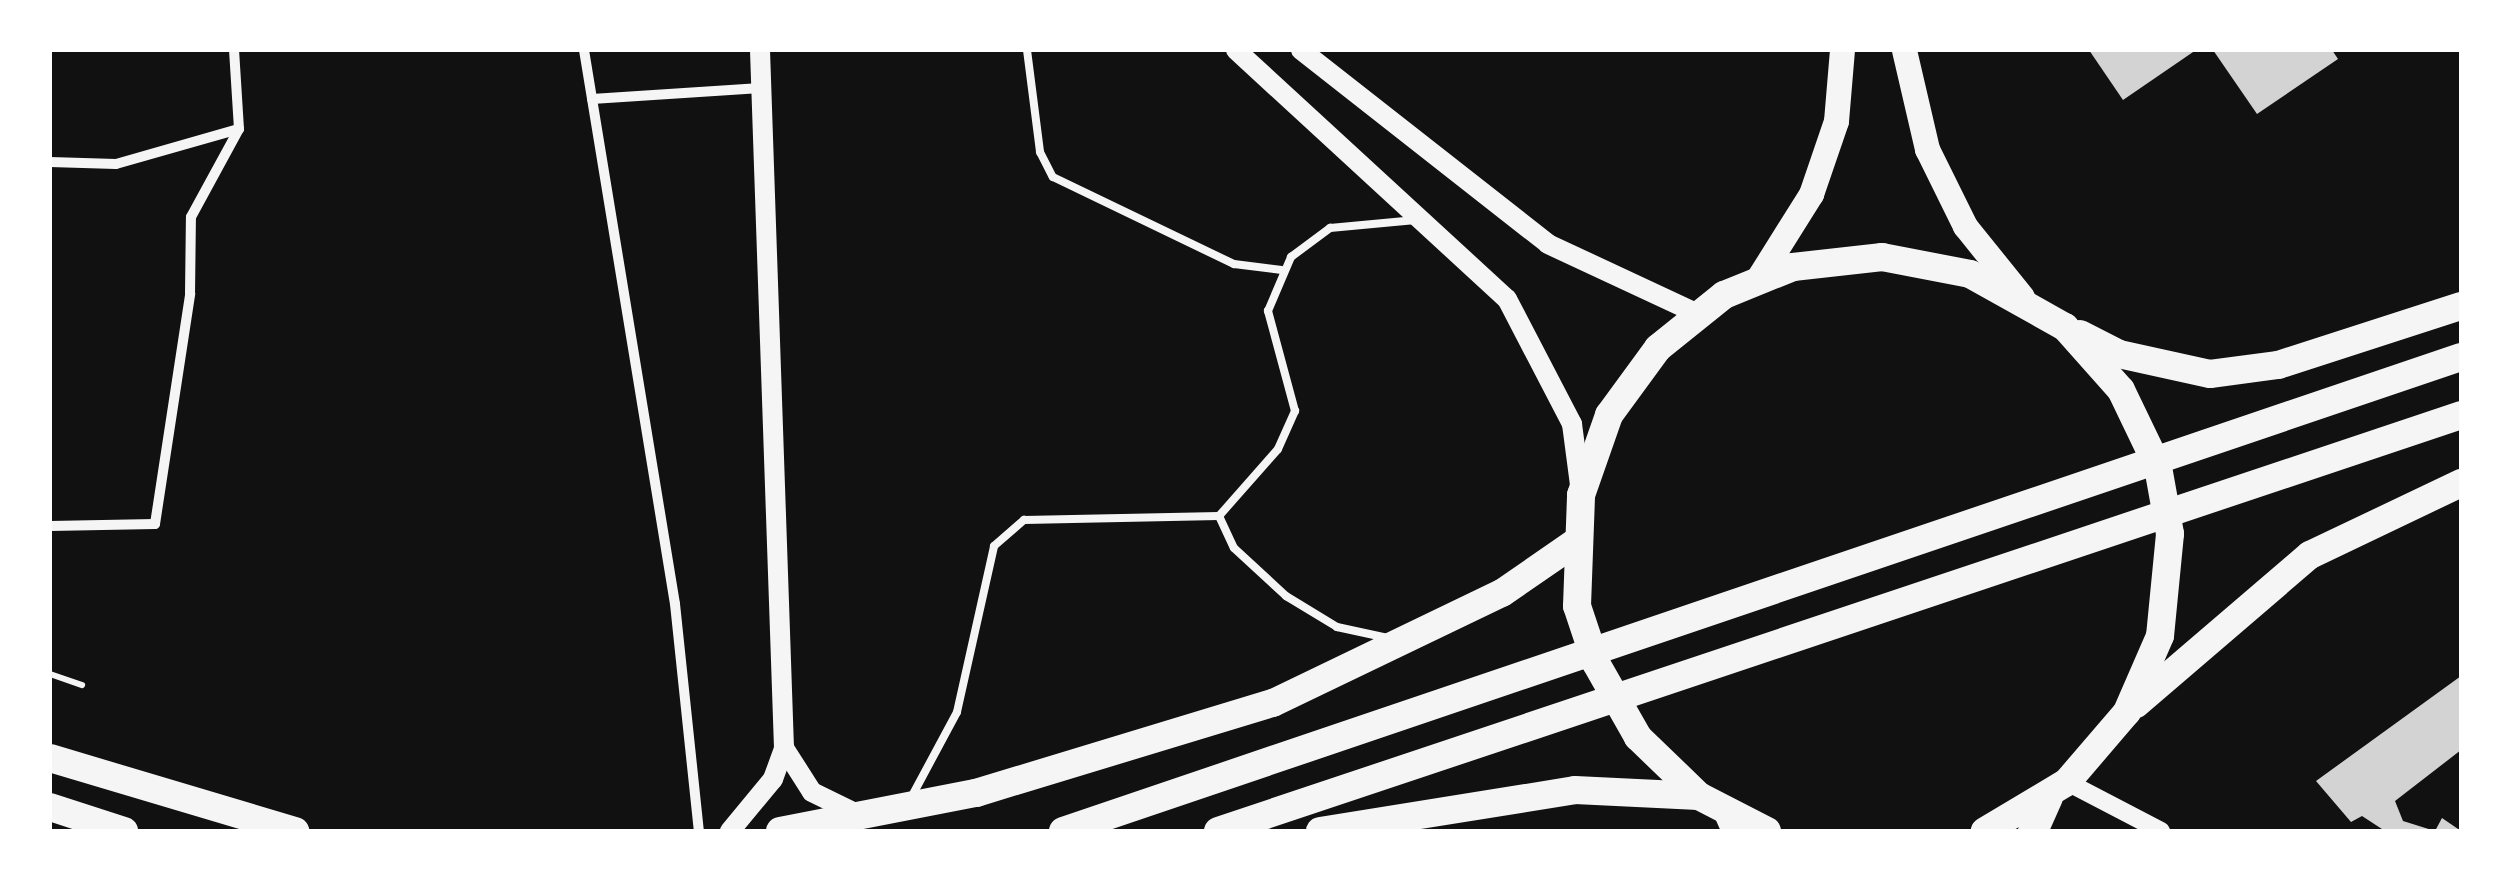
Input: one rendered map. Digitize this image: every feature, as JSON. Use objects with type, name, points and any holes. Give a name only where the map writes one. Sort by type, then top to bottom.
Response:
[{"type":"highway","points":[[1767,831],[1733,823],[1638,737],[1596,663],[1577,606],[1576,542],[1581,494],[1609,416],[1658,348],[1700,314],[1757,280],[1882,257],[1926,261],[2022,297],[2065,327],[2118,354],[2210,374],[2278,365],[2461,306]]},
{"type":"highway","points":[[2065,327],[2121,390],[2158,467],[2170,534],[2160,636],[2127,712]]},
{"type":"highway","points":[[1063,831],[2461,356]]},
{"type":"highway","points":[[1218,831],[2461,415]]},
{"type":"highway","points":[[2033,831],[2058,789],[2127,712],[2310,555],[2461,483]]},
{"type":"highway","points":[[780,831],[870,820],[1273,702],[1407,642],[1576,542]]},
{"type":"highway","points":[[50,758],[295,831]]},
{"type":"highway","points":[[1985,831],[2058,789]]},
{"type":"highway","points":[[1320,831],[1575,790],[1699,796]]},
{"type":"highway","points":[[50,806],[124,831]]},
{"type":"main road","points":[[730,831],[773,779],[784,748],[760,50]]},
{"type":"main road","points":[[1236,50],[1428,220],[1507,299],[1549,366],[1572,424],[1581,494]]},
{"type":"main road","points":[[1300,50],[1500,212],[1618,282],[1700,314]]},
{"type":"main road","points":[[1757,280],[1811,194],[1836,121],[1842,50]]},
{"type":"main road","points":[[1904,50],[1927,149],[1964,226],[2022,297]]},
{"type":"main road","points":[[784,748],[812,792],[870,820]]},
{"type":"street","points":[[50,526],[154,524],[190,294],[192,217],[239,129],[234,50]]},
{"type":"street","points":[[584,50],[675,604],[699,831]]},
{"type":"street","points":[[592,99],[762,88]]},
{"type":"street","points":[[50,162],[116,164],[239,129]]},
{"type":"street","points":[[2058,789],[2161,831]]},
{"type":"lane","points":[[1027,50],[1040,152],[1054,177],[1234,264],[1282,270]]},
{"type":"lane","points":[[900,812],[956,712],[994,546],[1024,520],[1219,516],[1278,448],[1294,411],[1268,311],[1282,270],[1330,228],[1428,220]]},
{"type":"lane","points":[[1219,516],[1234,548],[1286,596],[1337,627],[1407,642]]},
{"type":"path","points":[[50,674],[82,685]]},
{"type":"building","points":[[2089,50],[2196,50],[2123,100]]},
{"type":"building","points":[[2213,50],[2332,50],[2338,59],[2257,114]]},
{"type":"building","points":[[2461,676],[2461,750],[2395,801],[2403,821],[2435,831],[2385,831],[2362,816],[2351,822],[2316,781]]},
{"type":"building","points":[[2442,818],[2461,831],[2435,831]]}]
